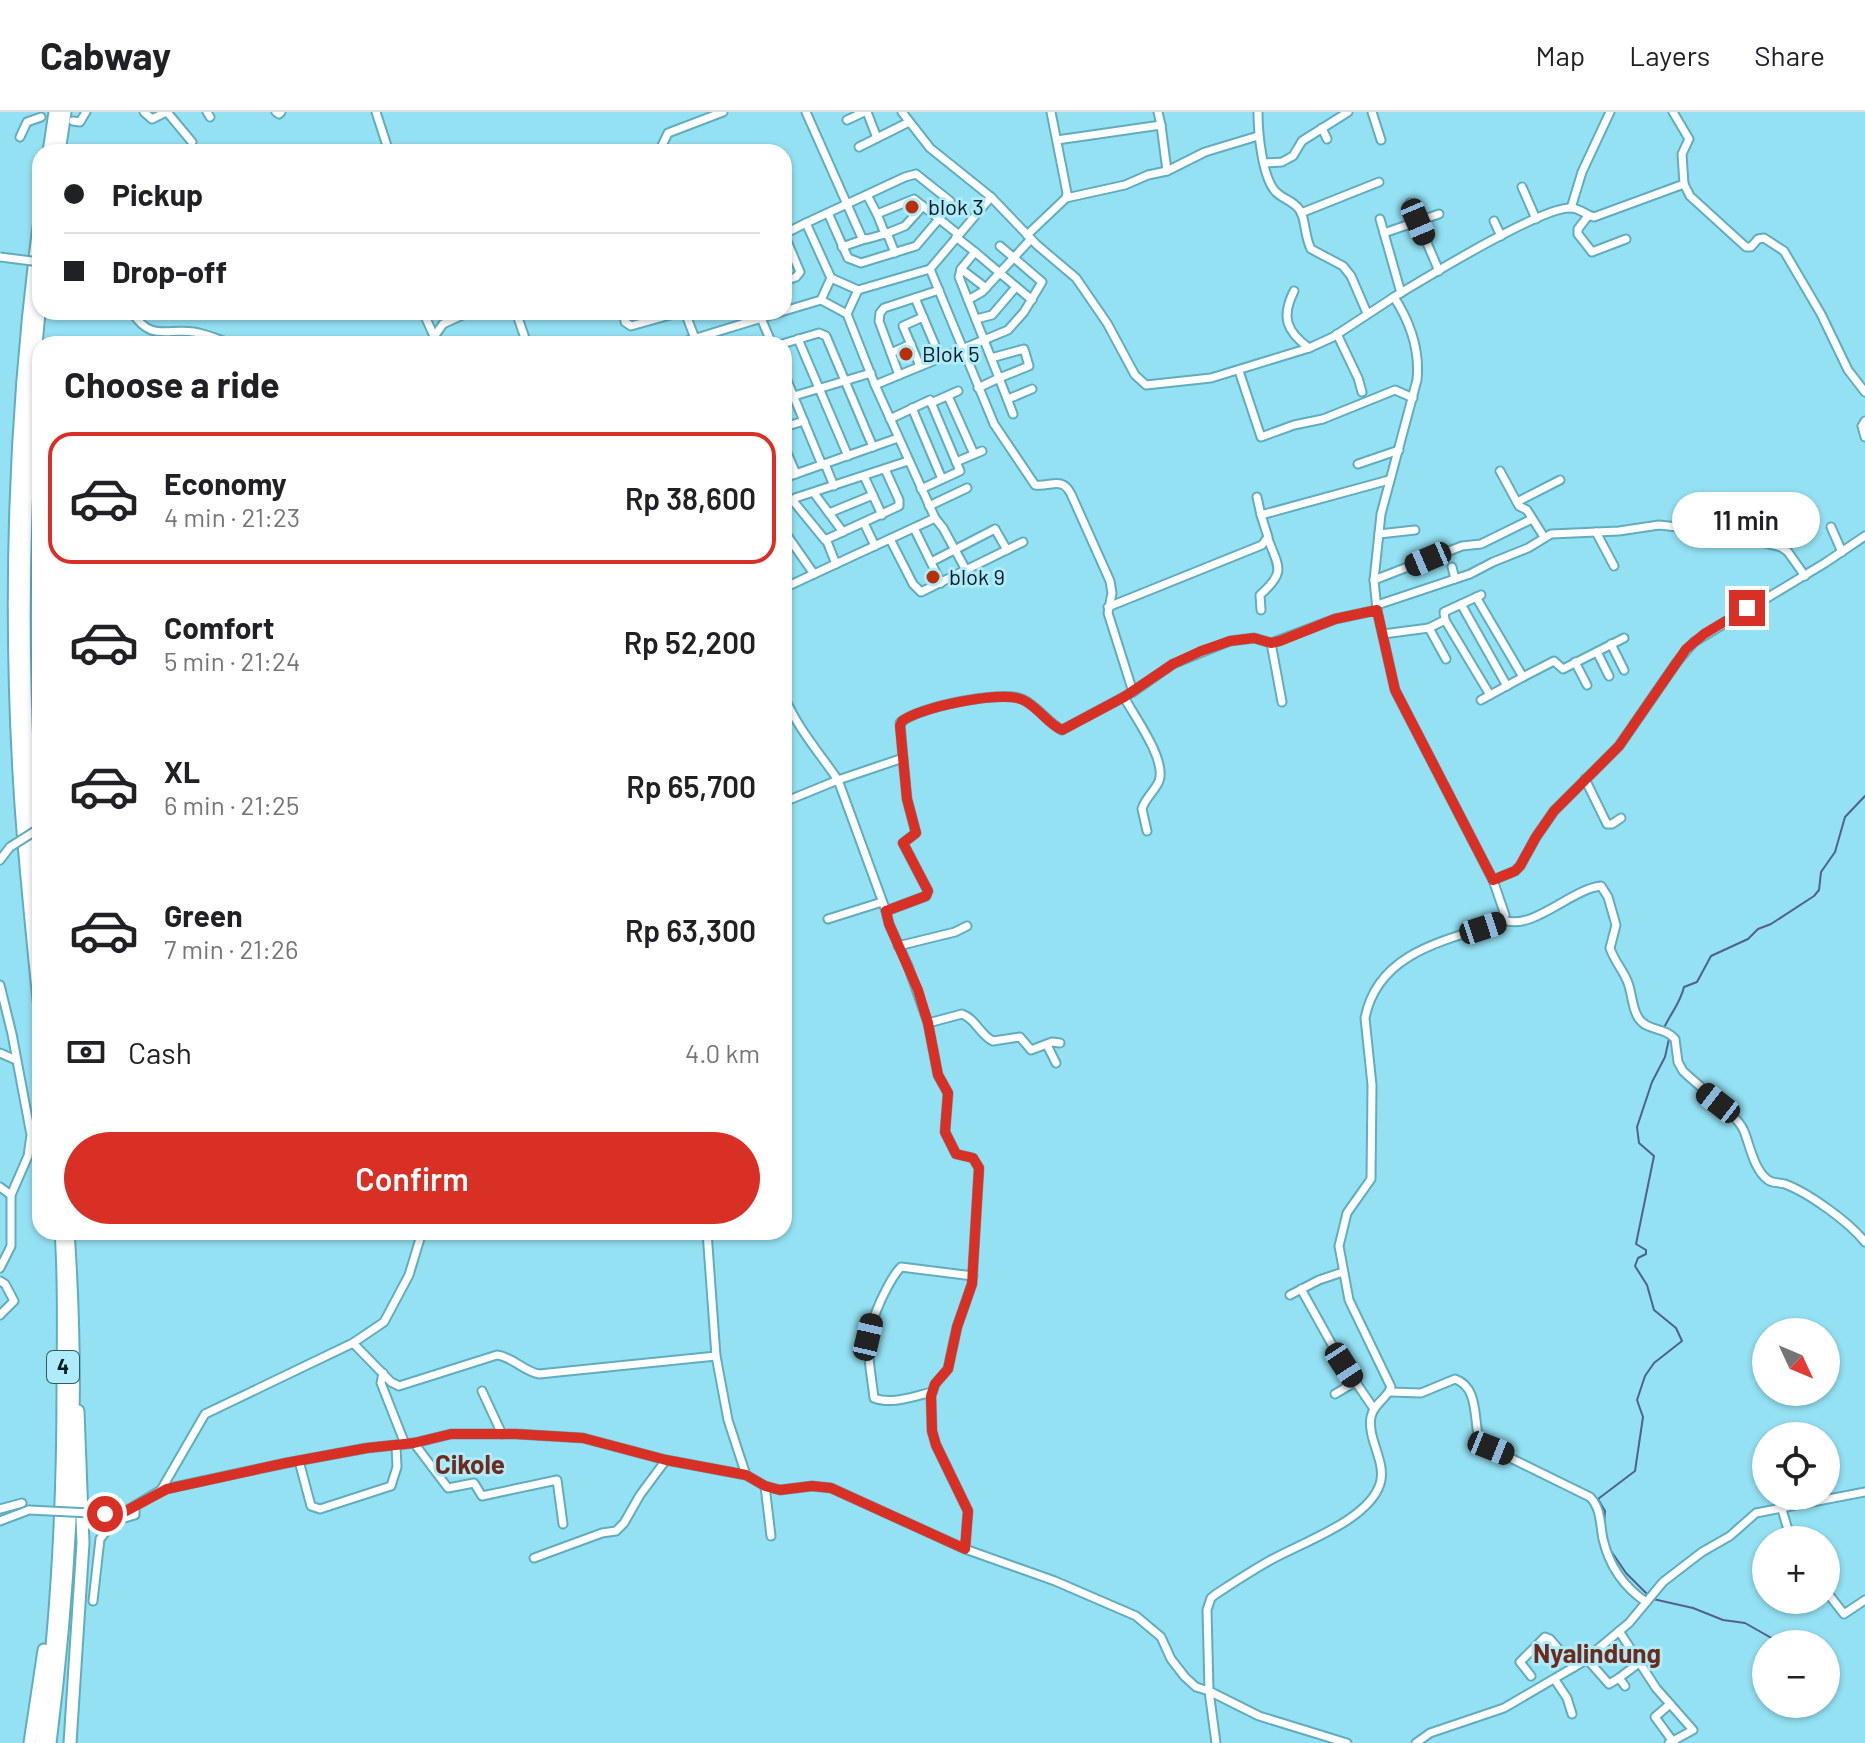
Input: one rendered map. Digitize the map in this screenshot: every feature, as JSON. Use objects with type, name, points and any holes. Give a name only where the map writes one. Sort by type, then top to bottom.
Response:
[{"type":"highway","points":[[50,144],[55,112]]},
{"type":"highway","points":[[61,144],[69,117]]},
{"type":"highway","points":[[32,299],[23,390],[16,521],[16,596],[21,802],[32,922]]},
{"type":"highway","points":[[32,405],[25,595],[32,828]]},
{"type":"highway","name":"4","points":[[41,1743],[54,1624],[62,1503],[61,1240]]},
{"type":"highway","name":"4","points":[[50,1743],[67,1558],[72,1420],[68,1240]]},
{"type":"highway","points":[[70,1743],[83,1543],[80,1422],[71,1347]]},
{"type":"highway","points":[[30,1743],[62,1503]]},
{"type":"street","points":[[69,117],[80,122],[86,112]]},
{"type":"street","points":[[144,112],[150,119],[166,112],[192,142]]},
{"type":"street","points":[[376,112],[386,144]]},
{"type":"street","points":[[663,144],[668,133],[723,112]]},
{"type":"street","points":[[806,112],[860,234],[865,239]]},
{"type":"street","points":[[847,120],[865,112],[877,138]]},
{"type":"street","points":[[902,112],[930,148],[991,197],[1029,237],[1076,278],[1107,323],[1138,380],[1146,385],[1211,378],[1309,348],[1501,236],[1557,209],[1571,208],[1588,216],[1607,213],[1684,184]]},
{"type":"street","points":[[1051,112],[1067,189],[1066,198]]},
{"type":"street","points":[[1158,112],[1167,171]]},
{"type":"street","points":[[1258,112],[1258,136],[1275,191],[1295,204],[1301,213],[1311,249],[1343,266],[1351,276],[1367,313]]},
{"type":"street","points":[[1265,163],[1289,159],[1302,141],[1322,128],[1333,116],[1348,112]]},
{"type":"street","points":[[1372,112],[1381,140]]},
{"type":"street","points":[[1571,208],[1582,172],[1610,112]]},
{"type":"street","points":[[1673,112],[1689,139],[1682,154],[1684,184],[1690,196],[1746,247],[1751,247],[1761,238],[1782,248],[1821,314],[1848,370],[1865,392]]},
{"type":"street","points":[[20,137],[27,122],[41,117]]},
{"type":"street","points":[[859,147],[909,122]]},
{"type":"street","points":[[1057,140],[1161,125]]},
{"type":"street","points":[[1322,128],[1327,139]]},
{"type":"street","points":[[968,300],[986,288],[1066,198],[1115,188],[1167,171],[1205,152],[1258,136]]},
{"type":"street","points":[[792,230],[806,223],[867,195],[916,174],[950,201],[916,246],[861,263],[848,258],[828,213]]},
{"type":"street","points":[[1301,213],[1379,182]]},
{"type":"street","points":[[1522,187],[1536,219]]},
{"type":"street","points":[[867,195],[895,253]]},
{"type":"street","points":[[806,223],[831,278],[858,290],[930,269],[991,197]]},
{"type":"street","points":[[877,214],[912,199],[1032,300]]},
{"type":"street","points":[[1410,203],[1439,271]]},
{"type":"street","points":[[842,247],[886,234],[909,223],[923,206]]},
{"type":"street","points":[[1384,233],[1439,214]]},
{"type":"street","points":[[1588,216],[1578,234],[1592,252],[1626,239]]},
{"type":"street","points":[[1380,219],[1398,295],[1419,362],[1413,398],[1389,480],[1379,534],[1374,580],[1377,608],[1395,690],[1493,880],[1504,910],[1504,920]]},
{"type":"street","points":[[1494,221],[1501,236]]},
{"type":"street","points":[[875,385],[1010,328],[1042,282],[1000,246]]},
{"type":"street","points":[[975,252],[961,269],[959,277],[1013,414]]},
{"type":"street","points":[[792,253],[800,272],[792,278]]},
{"type":"street","points":[[0,257],[32,261]]},
{"type":"street","points":[[930,269],[994,424],[1035,485],[1059,483],[1067,487],[1110,581],[1112,593],[1108,607],[1133,692]]},
{"type":"street","points":[[961,269],[986,288]]},
{"type":"street","points":[[821,300],[831,278]]},
{"type":"street","points":[[976,319],[995,312],[1016,287]]},
{"type":"street","points":[[847,314],[858,290]]},
{"type":"street","points":[[899,375],[879,321],[880,313],[884,308],[939,290]]},
{"type":"street","points":[[1294,291],[1286,313],[1288,323],[1294,336],[1309,348]]},
{"type":"street","points":[[915,298],[940,357]]},
{"type":"street","points":[[792,309],[821,300],[847,314],[921,489],[966,570]]},
{"type":"street","points":[[920,366],[903,326],[923,317]]},
{"type":"street","points":[[137,320],[142,327],[155,333],[206,336]]},
{"type":"street","points":[[435,336],[443,324],[452,320]]},
{"type":"street","points":[[625,320],[631,326],[649,320]]},
{"type":"street","points":[[708,336],[747,320]]},
{"type":"street","points":[[792,341],[819,333],[826,336],[873,447]]},
{"type":"street","points":[[1337,334],[1362,392]]},
{"type":"street","points":[[798,339],[848,456]]},
{"type":"street","points":[[891,353],[911,344]]},
{"type":"street","points":[[978,388],[1029,367],[1024,350],[991,358]]},
{"type":"street","points":[[1239,371],[1261,437],[1323,419],[1395,390],[1413,398]]},
{"type":"street","points":[[834,486],[793,396],[871,373]]},
{"type":"street","points":[[1008,399],[1032,389]]},
{"type":"street","points":[[931,403],[958,391]]},
{"type":"street","points":[[948,396],[978,452],[956,462]]},
{"type":"street","points":[[890,419],[930,400],[960,471],[921,489]]},
{"type":"street","points":[[912,408],[942,479]]},
{"type":"street","points":[[792,425],[804,421]]},
{"type":"street","points":[[1865,421],[1862,426],[1865,437]]},
{"type":"street","points":[[792,475],[898,438]]},
{"type":"street","points":[[1358,464],[1399,450]]},
{"type":"street","points":[[836,564],[826,539],[819,536],[794,502],[795,498],[908,461]]},
{"type":"street","points":[[792,465],[796,474]]},
{"type":"street","points":[[826,539],[882,515],[900,503],[885,469]]},
{"type":"street","points":[[1500,471],[1517,502],[1527,510],[1544,537]]},
{"type":"street","points":[[864,476],[882,515]]},
{"type":"street","points":[[1261,515],[1389,480]]},
{"type":"street","points":[[1517,502],[1560,480]]},
{"type":"street","points":[[929,506],[967,488]]},
{"type":"street","points":[[814,493],[843,532]]},
{"type":"street","points":[[829,513],[873,495]]},
{"type":"street","points":[[1257,497],[1279,565],[1273,584],[1260,595],[1261,610]]},
{"type":"street","points":[[792,584],[935,518]]},
{"type":"street","points":[[1374,580],[1462,546],[1481,544],[1532,519]]},
{"type":"street","points":[[864,523],[875,546]]},
{"type":"street","points":[[828,919],[926,896],[928,891],[903,843],[916,833],[907,799],[900,723],[906,717],[934,707],[965,701],[1018,698],[1034,706],[1062,730],[1133,692],[1173,664],[1230,641],[1254,638],[1271,643],[1335,619],[1377,608],[1528,548],[1551,534],[1619,531],[1659,525],[1715,531],[1781,547],[1805,576]]},
{"type":"street","points":[[1831,527],[1842,552]]},
{"type":"street","points":[[914,528],[941,583]]},
{"type":"street","points":[[931,562],[995,529],[1007,550]]},
{"type":"street","points":[[1379,534],[1415,530]]},
{"type":"street","points":[[1596,532],[1614,566]]},
{"type":"street","points":[[1493,880],[1520,866],[1542,828],[1619,746],[1694,642],[1865,536]]},
{"type":"street","points":[[1108,607],[1260,546],[1268,537]]},
{"type":"street","points":[[890,539],[918,592],[1023,542]]},
{"type":"street","points":[[792,542],[814,574]]},
{"type":"street","points":[[1452,567],[1455,579]]},
{"type":"street","points":[[1490,695],[1445,620],[1444,612],[1479,596],[1523,677]]},
{"type":"street","points":[[1461,604],[1507,686]]},
{"type":"street","points":[[1383,634],[1429,628],[1445,620]]},
{"type":"street","points":[[1429,628],[1446,659]]},
{"type":"street","points":[[1481,700],[1554,661],[1563,669],[1624,638]]},
{"type":"street","points":[[1271,643],[1282,702]]},
{"type":"street","points":[[1611,644],[1624,670]]},
{"type":"street","points":[[1597,652],[1609,676]]},
{"type":"street","points":[[1575,662],[1587,685]]},
{"type":"street","points":[[1124,697],[1160,767],[1159,781],[1142,809],[1147,831]]},
{"type":"street","points":[[792,714],[800,731],[823,756],[838,780],[898,946],[918,990],[938,1075],[948,1093],[945,1132],[956,1154],[973,1158],[979,1168],[973,1276],[950,1352],[948,1369],[937,1380],[932,1392],[932,1431],[936,1445],[968,1511],[965,1549]]},
{"type":"street","points":[[792,799],[903,758]]},
{"type":"street","points":[[1585,779],[1607,824],[1621,818]]},
{"type":"street","points":[[0,860],[10,847],[32,833]]},
{"type":"street","points":[[1216,1743],[1209,1691],[1207,1610],[1211,1598],[1267,1562],[1351,1517],[1378,1490],[1382,1475],[1370,1431],[1374,1409],[1390,1392],[1390,1382],[1349,1300],[1339,1246],[1347,1213],[1371,1179],[1372,1085],[1365,1018],[1369,1002],[1382,980],[1405,957],[1504,920],[1531,918],[1601,886],[1608,897],[1616,925],[1610,944],[1611,953],[1628,982],[1641,1021],[1667,1031],[1675,1039],[1678,1062],[1683,1071],[1731,1113],[1743,1128],[1747,1144],[1765,1178],[1786,1184],[1817,1202],[1865,1242]]},
{"type":"street","points":[[898,946],[955,932],[967,926]]},
{"type":"street","points":[[0,985],[31,1135],[28,1156],[11,1195],[11,1246],[0,1268]]},
{"type":"street","points":[[928,1023],[962,1014],[973,1020],[989,1039],[999,1041],[1020,1037],[1031,1050],[1060,1043]]},
{"type":"street","points":[[1047,1045],[1056,1063]]},
{"type":"street","points":[[0,1053],[16,1060]]},
{"type":"street","points":[[0,1187],[11,1195]]},
{"type":"street","points":[[161,1490],[205,1414],[353,1343],[377,1328],[389,1316],[409,1275],[420,1240]]},
{"type":"street","points":[[708,1240],[716,1356],[728,1420],[746,1475]]},
{"type":"street","points":[[932,1392],[905,1399],[882,1401],[874,1398],[867,1350],[872,1321],[891,1279],[901,1267],[973,1276]]},
{"type":"street","points":[[1290,1295],[1343,1272]]},
{"type":"street","points":[[0,1281],[14,1301],[0,1315]]},
{"type":"street","points":[[1301,1289],[1374,1409]]},
{"type":"street","points":[[353,1343],[399,1386],[497,1355],[539,1374],[716,1356]]},
{"type":"street","points":[[383,1373],[381,1383],[405,1444],[446,1488],[474,1483],[482,1496],[557,1480],[563,1524]]},
{"type":"street","points":[[1390,1392],[1421,1393],[1455,1379],[1467,1385],[1480,1443],[1593,1500],[1608,1559],[1631,1591],[1646,1601]]},
{"type":"street","points":[[1335,1394],[1355,1382]]},
{"type":"street","points":[[482,1391],[502,1434]]},
{"type":"street","points":[[0,1521],[29,1510],[114,1514],[135,1507],[161,1490],[451,1434],[583,1438],[666,1460],[746,1475],[780,1490],[812,1486],[831,1488],[965,1549],[1055,1581],[1136,1616],[1161,1637],[1171,1659],[1196,1687],[1215,1691],[1259,1716],[1347,1743]]},
{"type":"street","points":[[299,1461],[311,1506],[320,1509],[391,1486],[405,1444]]},
{"type":"street","points":[[534,1558],[602,1533],[616,1531],[666,1460]]},
{"type":"street","points":[[765,1486],[771,1536]]},
{"type":"street","points":[[1840,1496],[1865,1492]]},
{"type":"street","points":[[0,1509],[22,1503]]},
{"type":"street","points":[[93,1601],[100,1539],[114,1521],[135,1515],[135,1507]]},
{"type":"street","points":[[1416,1743],[1430,1733],[1504,1708],[1555,1680],[1619,1631],[1638,1614],[1653,1592],[1702,1552],[1730,1536],[1756,1513],[1767,1510]]},
{"type":"street","points":[[1840,1609],[1844,1614],[1865,1600]]},
{"type":"street","points":[[1619,1631],[1639,1663],[1693,1730],[1672,1742],[1655,1717],[1670,1704]]},
{"type":"street","points":[[1531,1676],[1520,1662],[1545,1637],[1574,1667]]},
{"type":"street","points":[[1586,1658],[1609,1684],[1639,1663]]},
{"type":"street","points":[[1619,1678],[1625,1686]]},
{"type":"street","points":[[1555,1680],[1567,1698],[1572,1714]]},
{"type":"waterway","points":[[1663,1030],[1684,987],[1697,982],[1711,956],[1748,939],[1758,929],[1814,896],[1819,890],[1821,872],[1835,852],[1845,817],[1865,796]]},
{"type":"waterway","points":[[1604,1526],[1605,1511],[1598,1499],[1635,1471],[1643,1417],[1637,1400],[1645,1376],[1654,1363],[1682,1341],[1676,1328],[1654,1310],[1647,1285],[1635,1266],[1638,1258],[1646,1254],[1646,1250],[1636,1244],[1654,1156],[1639,1143],[1637,1127],[1652,1082],[1665,1057],[1669,1039],[1666,1035]]},
{"type":"waterway","points":[[1609,1548],[1626,1573],[1648,1595]]},
{"type":"waterway","points":[[1653,1599],[1693,1608],[1723,1620],[1745,1623],[1757,1630]]},
{"type":"place","name":"blok 3","points":[[912,207]]},
{"type":"place","name":"Blok 5","points":[[906,354]]},
{"type":"place","name":"blok 9","points":[[933,577]]},
{"type":"district","name":"Cikole","points":[[470,1465]]},
{"type":"district","name":"Nyalindung","points":[[1597,1654]]},
{"type":"route","points":[[105,1514],[126,1511],[161,1490],[286,1463],[414,1443],[451,1434],[516,1434],[583,1438],[666,1460],[746,1475],[780,1490],[812,1486],[831,1488],[965,1549],[968,1511],[936,1445],[932,1431],[931,1396],[937,1380],[948,1369],[957,1327],[972,1284],[979,1168],[973,1158],[956,1154],[945,1132],[948,1093],[938,1075],[918,990],[895,940],[886,911],[928,894],[903,843],[916,833],[907,799],[900,723],[934,707],[1010,696],[1024,700],[1062,730],[1124,697],[1173,664],[1201,651],[1230,641],[1254,638],[1271,643],[1280,641],[1335,619],[1377,610],[1395,690],[1493,880],[1520,866],[1554,811],[1619,746],[1686,649],[1704,634],[1747,608]]}]
